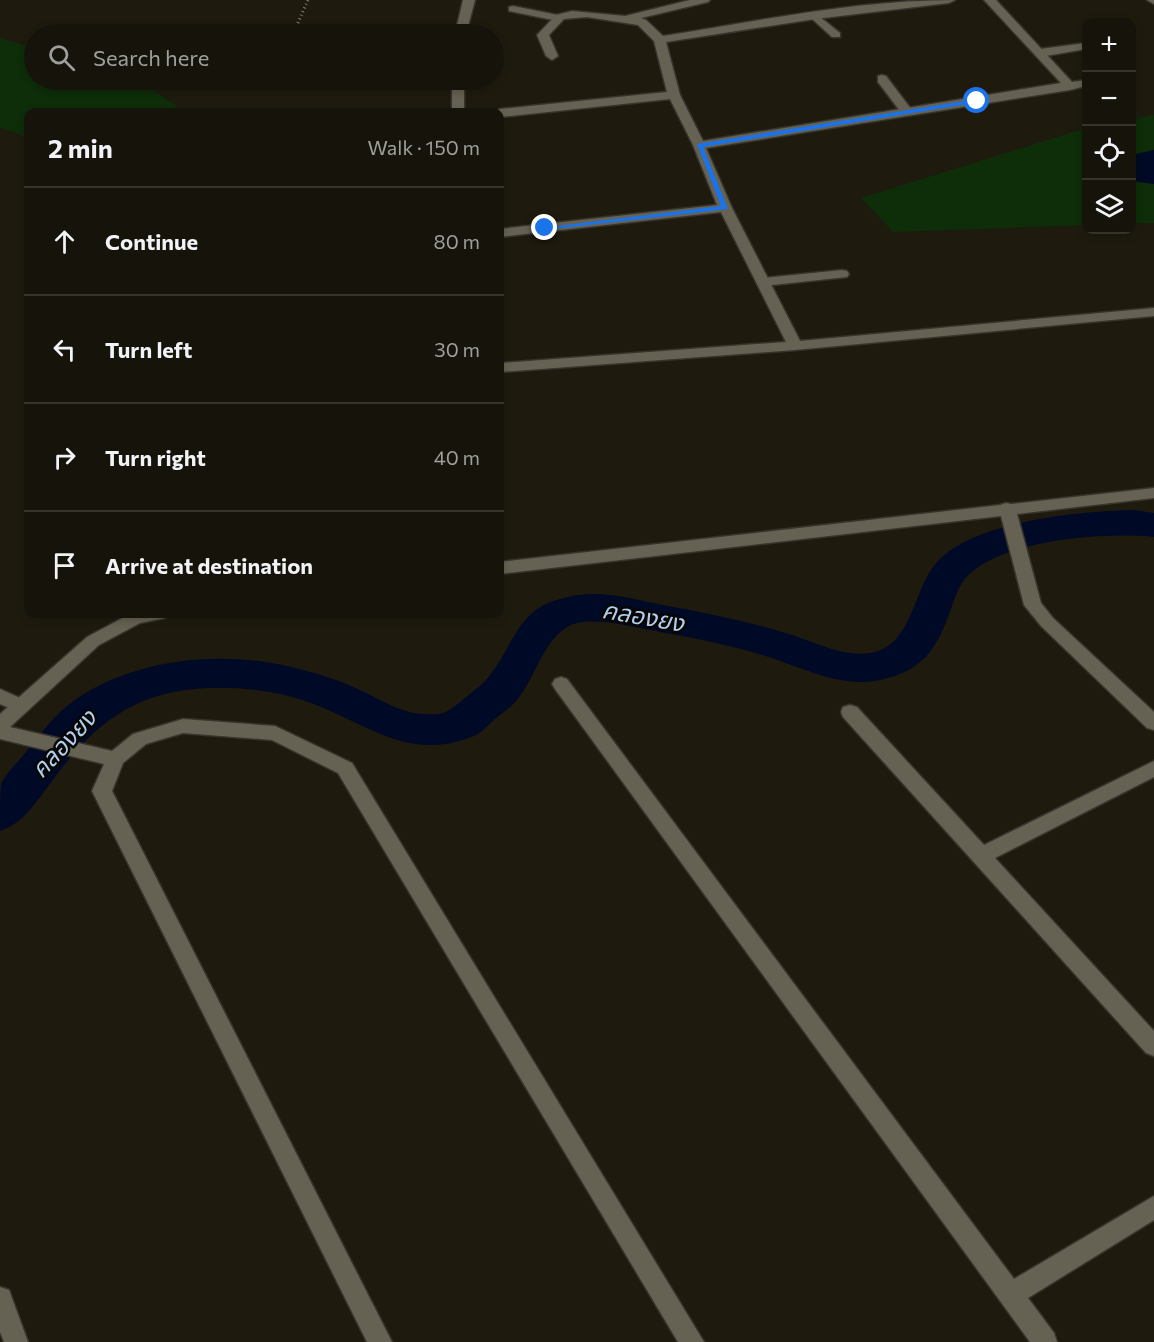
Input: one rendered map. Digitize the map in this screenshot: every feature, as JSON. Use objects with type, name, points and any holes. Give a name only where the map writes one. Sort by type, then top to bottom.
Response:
[{"type":"street","points":[[463,24],[469,0]]},
{"type":"street","points":[[629,18],[704,0]]},
{"type":"street","points":[[660,40],[815,16],[949,0]]},
{"type":"street","points":[[990,0],[1070,86]]},
{"type":"street","points":[[513,9],[558,18],[572,14],[629,18],[642,22],[660,40],[674,96],[795,346]]},
{"type":"street","points":[[815,16],[836,35]]},
{"type":"street","points":[[552,56],[543,35],[558,18]]},
{"type":"street","points":[[1040,53],[1082,47]]},
{"type":"street","points":[[882,79],[908,112]]},
{"type":"street","points":[[699,145],[1082,84]]},
{"type":"street","points":[[458,90],[458,108]]},
{"type":"street","points":[[504,113],[674,96]]},
{"type":"street","points":[[504,233],[726,207]]},
{"type":"street","points":[[764,282],[842,274]]},
{"type":"street","points":[[504,368],[795,346],[1154,312]]},
{"type":"street","points":[[504,568],[1009,515],[1154,493]]},
{"type":"street","points":[[1009,515],[1024,564],[1033,605],[1047,622],[1154,723]]},
{"type":"street","points":[[0,725],[93,641],[136,618]]},
{"type":"street","points":[[561,684],[1045,1342]]},
{"type":"street","points":[[0,696],[21,706]]},
{"type":"street","points":[[850,712],[1154,1046]]},
{"type":"street","points":[[381,1342],[102,791],[115,759],[140,739],[183,726],[275,733],[345,768],[692,1342]]},
{"type":"street","points":[[0,732],[115,759]]},
{"type":"street","points":[[981,856],[1154,768]]},
{"type":"street","points":[[1010,1295],[1154,1207]]},
{"type":"street","points":[[0,1299],[16,1342]]},
{"type":"path","points":[[297,24],[308,0]]},
{"type":"green space","points":[[0,38],[24,45],[24,90],[152,90],[177,108],[24,108],[24,136],[0,127]]},
{"type":"green space","points":[[1154,115],[1154,150],[1136,154],[1136,118]]},
{"type":"green space","points":[[1082,129],[1082,225],[893,232],[861,198]]},
{"type":"green space","points":[[1136,182],[1154,184],[1154,223],[1136,223]]},
{"type":"water","points":[[1154,150],[1154,184],[1136,182],[1136,154]]},
{"type":"waterway","name":"คลองยง","points":[[0,814],[80,718],[121,694],[149,683],[178,676],[207,673],[236,673],[266,677],[325,692],[406,728],[442,729],[464,723],[495,697],[512,676],[531,642],[546,622],[566,611],[600,607],[744,636],[838,665],[853,667],[883,665],[899,658],[911,649],[919,638],[942,583],[951,570],[966,557],[1016,538],[1046,531],[1107,523],[1154,525]]},
{"type":"route","points":[[545,228],[726,207],[699,145],[977,101]]}]
